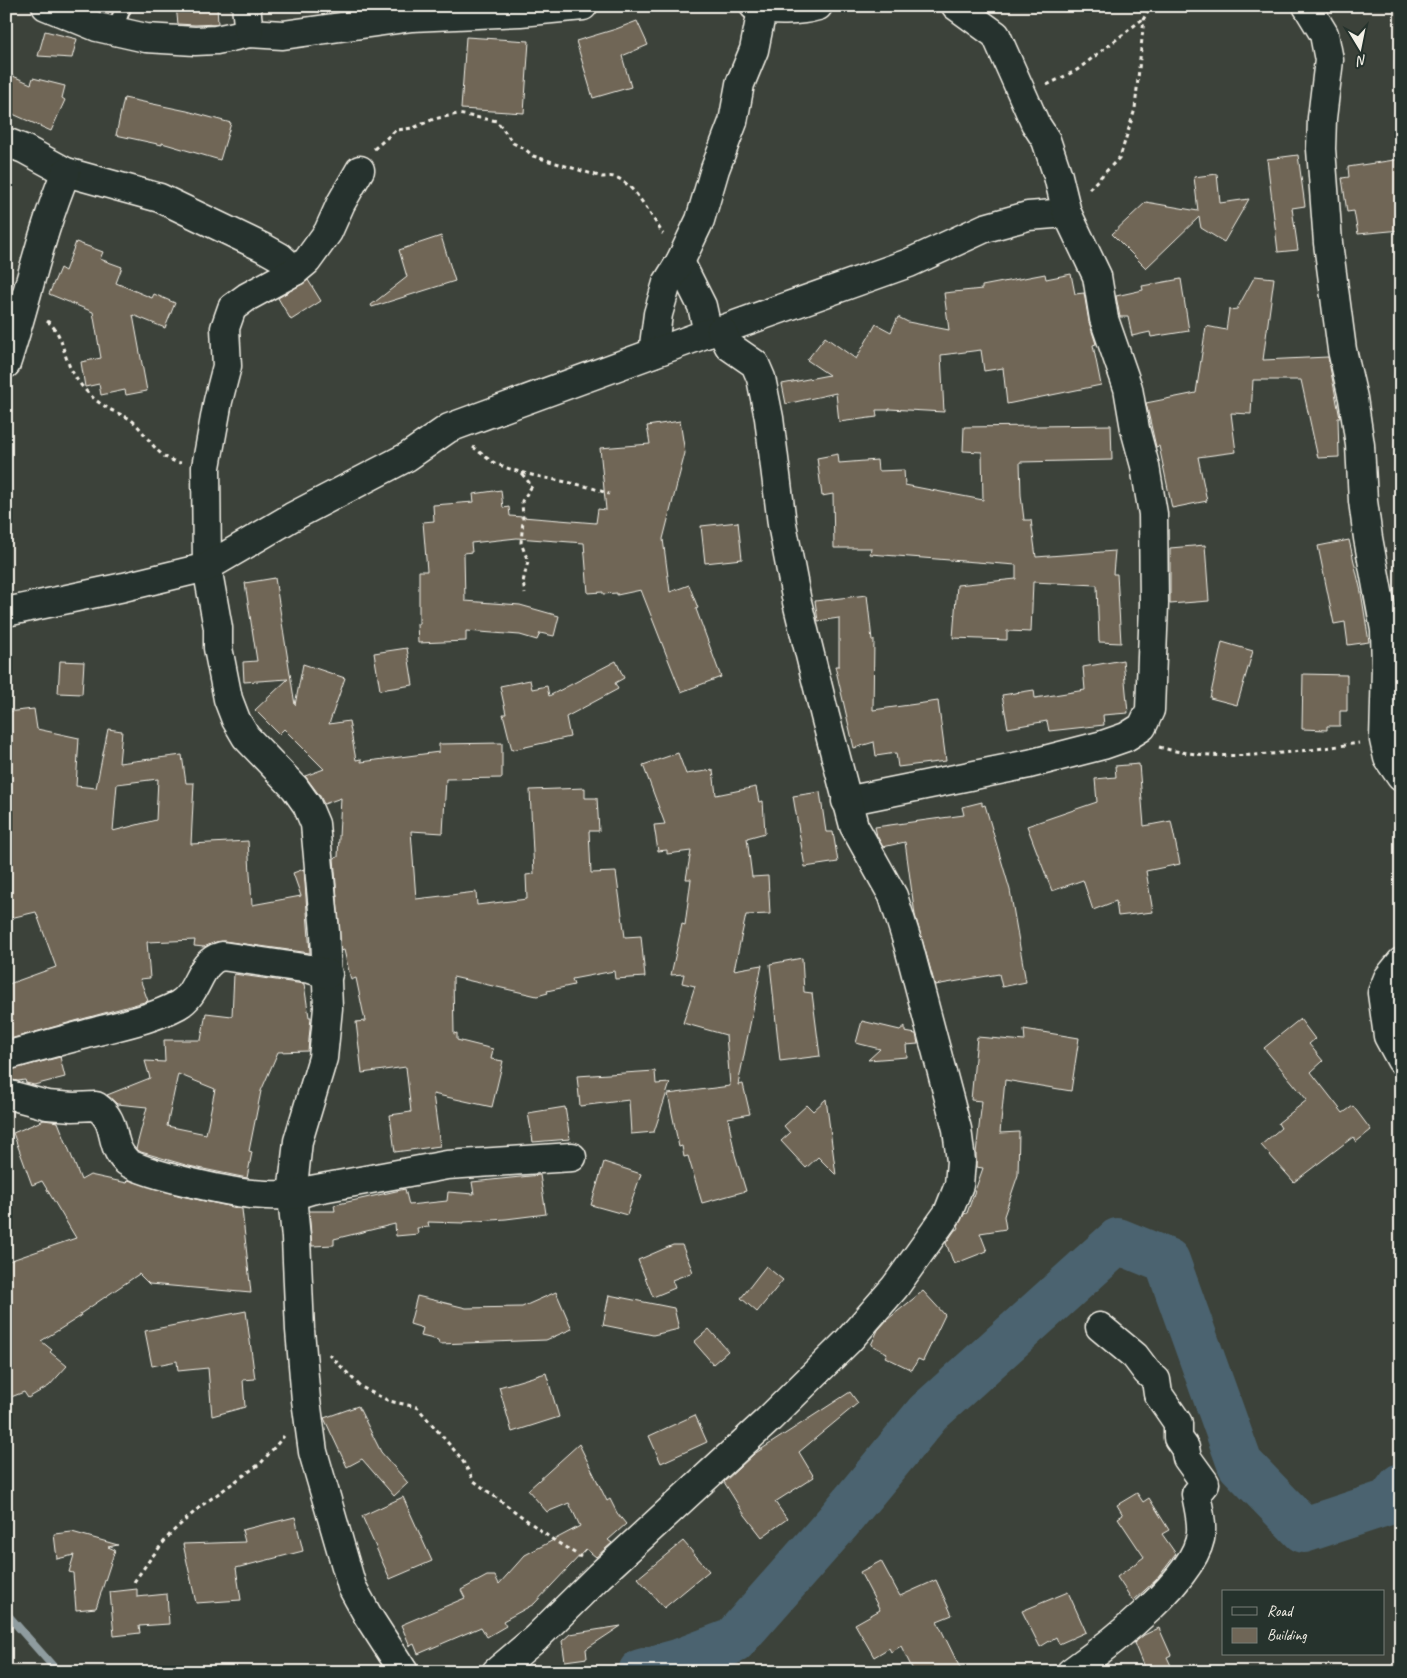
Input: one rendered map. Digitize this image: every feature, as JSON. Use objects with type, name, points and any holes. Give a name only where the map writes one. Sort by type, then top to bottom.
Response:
[{"type":"street","points":[[46,6],[97,27],[146,38],[177,41],[216,40],[249,33],[283,35],[412,17],[520,12],[583,6]]},
{"type":"street","points":[[246,6],[249,33]]},
{"type":"street","points":[[653,353],[658,314],[667,283],[680,262],[700,220],[715,169],[733,122],[740,84],[754,50],[758,8],[798,9],[818,6]]},
{"type":"street","points":[[846,801],[1030,764],[1103,745],[1126,737],[1142,726],[1150,710],[1154,604],[1153,514],[1128,388],[1104,319],[1096,276],[1067,213],[1058,176],[1046,140],[1035,123],[996,34],[956,6]]},
{"type":"street","points":[[1308,6],[1324,34],[1329,60],[1322,118],[1321,149],[1328,243],[1342,350],[1353,398],[1360,445],[1363,501],[1368,538],[1385,630],[1384,740],[1388,758],[1401,777]]},
{"type":"street","points":[[6,142],[24,149],[66,172],[160,198],[264,248],[280,257],[295,271]]},
{"type":"street","points":[[360,170],[341,203],[328,232],[307,261],[295,271],[255,292],[232,308],[225,328],[227,366],[218,401],[206,468],[207,567],[218,628],[218,648],[222,671],[228,699],[236,720],[246,737],[295,788],[307,805],[315,824],[326,932],[328,1008],[323,1058],[298,1141],[292,1195],[300,1330],[313,1452],[352,1587],[404,1672]]},
{"type":"street","points":[[6,364],[22,315],[52,206],[66,172]]},
{"type":"street","points":[[6,612],[207,567],[292,517],[407,457],[449,428],[653,353],[909,263],[985,228],[1028,216],[1067,213]]},
{"type":"street","points":[[496,1672],[535,1639],[599,1576],[767,1421],[848,1341],[895,1287],[948,1213],[959,1185],[961,1161],[957,1129],[902,922],[893,896],[854,826],[846,801],[797,602],[782,524],[769,418],[761,378],[755,364],[729,346],[715,332],[680,262]]},
{"type":"street","points":[[6,1056],[115,1027],[177,1006],[188,998],[205,966],[213,958],[222,956],[310,969],[328,974]]},
{"type":"street","points":[[1401,962],[1388,978],[1382,993],[1388,1036],[1401,1060]]},
{"type":"street","points":[[6,1094],[47,1105],[96,1106],[109,1118],[119,1152],[127,1163],[143,1170],[250,1194],[292,1195],[448,1165],[572,1157]]},
{"type":"street","points":[[1071,1672],[1100,1652],[1133,1625],[1162,1596],[1192,1560],[1202,1533],[1196,1494],[1205,1484],[1187,1458],[1185,1448],[1178,1438],[1178,1422],[1158,1394],[1156,1380],[1147,1372],[1135,1356],[1100,1327]]},
{"type":"lane","points":[[114,31],[124,6]]},
{"type":"path","points":[[1024,96],[1077,70],[1144,18],[1151,6]]},
{"type":"path","points":[[1067,213],[1120,157],[1135,109],[1144,18]]},
{"type":"path","points":[[360,170],[376,146],[396,130],[413,128],[434,119],[458,114],[498,121],[513,143],[526,149],[533,156],[602,177],[614,176],[630,186],[680,262]]},
{"type":"path","points":[[22,315],[43,318],[54,326],[71,371],[89,395],[106,408],[131,420],[158,452],[176,462],[206,468]]},
{"type":"path","points":[[449,428],[493,462],[522,474],[596,488],[609,494]]},
{"type":"path","points":[[522,474],[532,486],[522,501],[521,543],[528,561],[523,582],[525,594]]},
{"type":"path","points":[[1126,737],[1178,753],[1227,756],[1306,751],[1384,740]]},
{"type":"path","points":[[300,1330],[319,1343],[361,1387],[389,1401],[417,1407],[452,1447],[474,1481],[552,1540],[586,1561],[599,1576]]},
{"type":"path","points":[[134,1582],[171,1533],[201,1506],[261,1463],[286,1434]]},
{"type":"building","points":[[176,6],[217,6],[218,24],[178,24]]},
{"type":"building","points":[[637,21],[648,45],[622,56],[631,87],[593,98],[576,41]]},
{"type":"building","points":[[45,31],[77,39],[72,58],[38,56]]},
{"type":"building","points":[[466,37],[529,41],[524,113],[461,109]]},
{"type":"building","points":[[13,76],[31,84],[33,78],[65,86],[62,98],[65,100],[51,131],[6,111],[6,91]]},
{"type":"building","points":[[124,98],[187,111],[231,123],[220,160],[162,143],[162,145],[116,135]]},
{"type":"building","points":[[1298,155],[1305,206],[1292,208],[1298,250],[1278,252],[1267,159]]},
{"type":"building","points":[[1401,159],[1401,230],[1358,234],[1354,211],[1347,212],[1342,178],[1349,177],[1348,167]]},
{"type":"building","points":[[1217,174],[1220,203],[1249,199],[1224,242],[1201,228],[1199,217],[1146,268],[1112,234],[1146,202],[1198,211],[1194,177]]},
{"type":"building","points":[[441,236],[455,281],[372,307],[371,305],[407,277],[399,250]]},
{"type":"building","points":[[76,242],[103,252],[100,259],[122,267],[116,283],[152,298],[154,294],[175,303],[165,328],[133,315],[147,391],[126,395],[125,390],[101,395],[99,384],[85,387],[81,362],[101,358],[93,312],[49,294],[60,268],[65,271]]},
{"type":"building","points":[[1045,274],[1046,279],[1071,274],[1075,294],[1084,293],[1089,322],[1096,344],[1093,345],[1101,385],[1007,404],[1003,368],[984,371],[981,350],[941,355],[944,412],[876,410],[877,417],[839,422],[836,393],[786,404],[782,384],[829,375],[807,360],[825,337],[856,359],[876,324],[891,332],[898,317],[908,322],[949,330],[944,293],[982,289],[982,286]]},
{"type":"building","points":[[1255,276],[1274,278],[1263,360],[1328,357],[1340,418],[1338,418],[1339,457],[1318,458],[1301,380],[1253,380],[1251,414],[1231,413],[1236,452],[1198,457],[1207,501],[1172,508],[1159,446],[1156,447],[1146,403],[1196,393],[1206,326],[1226,330],[1229,310],[1237,309]]},
{"type":"building","points":[[1181,279],[1189,331],[1151,337],[1150,332],[1132,336],[1128,317],[1120,317],[1116,296],[1143,290],[1142,286]]},
{"type":"building","points":[[308,280],[321,301],[291,320],[278,298]]},
{"type":"building","points":[[680,421],[685,453],[663,539],[670,592],[689,585],[721,677],[681,692],[641,590],[617,595],[617,593],[603,594],[603,592],[588,593],[584,543],[517,538],[471,543],[472,552],[464,553],[465,601],[520,605],[559,616],[554,636],[540,633],[537,640],[520,635],[466,631],[466,641],[418,643],[419,571],[427,571],[423,522],[434,521],[433,505],[474,502],[473,494],[501,490],[503,508],[509,507],[510,516],[596,523],[598,509],[606,510],[600,448],[650,444],[647,426]]},
{"type":"building","points":[[1111,425],[1112,460],[1020,462],[1021,495],[1024,520],[1031,520],[1036,557],[1115,551],[1113,574],[1117,574],[1121,643],[1099,642],[1097,585],[1033,582],[1031,632],[1007,631],[1007,640],[953,638],[957,585],[1016,579],[1016,565],[870,554],[871,548],[834,548],[833,494],[822,496],[817,458],[838,454],[839,463],[877,460],[878,471],[904,470],[905,485],[983,500],[982,452],[963,451],[964,427]]},
{"type":"building","points":[[738,522],[742,559],[705,563],[701,526]]},
{"type":"building","points":[[1349,540],[1361,592],[1369,642],[1348,645],[1345,622],[1334,624],[1318,546]]},
{"type":"building","points":[[1205,545],[1209,601],[1170,604],[1170,548]]},
{"type":"building","points":[[275,578],[295,705],[303,664],[345,678],[329,724],[349,721],[356,760],[361,759],[361,762],[439,752],[439,744],[502,743],[502,778],[446,779],[443,833],[411,831],[416,899],[476,892],[477,905],[527,899],[526,875],[534,874],[530,790],[585,788],[585,798],[597,798],[599,831],[589,831],[591,873],[616,872],[625,937],[641,936],[645,977],[615,979],[614,971],[572,979],[574,985],[547,991],[548,993],[537,996],[453,977],[454,1034],[457,1033],[457,1040],[493,1049],[491,1059],[503,1061],[492,1107],[433,1094],[440,1146],[395,1152],[390,1115],[411,1112],[406,1067],[362,1073],[356,1022],[365,1021],[356,978],[351,980],[344,950],[341,951],[334,858],[338,857],[341,798],[324,804],[305,776],[324,769],[284,729],[279,734],[255,710],[288,679],[244,682],[243,662],[257,661],[245,583]]},
{"type":"building","points":[[867,595],[872,640],[874,640],[873,710],[938,701],[946,761],[898,767],[896,753],[876,756],[874,742],[854,748],[835,666],[839,666],[839,618],[818,621],[815,601]]},
{"type":"building","points":[[1222,642],[1253,651],[1237,705],[1210,698]]},
{"type":"building","points":[[407,648],[413,685],[380,690],[374,653]]},
{"type":"building","points":[[1123,660],[1128,713],[1103,715],[1104,725],[1049,731],[1047,721],[1008,728],[1002,695],[1034,690],[1035,698],[1085,690],[1083,667]]},
{"type":"building","points":[[60,661],[84,662],[82,694],[58,693]]},
{"type":"building","points":[[616,661],[624,678],[615,683],[618,689],[566,717],[570,737],[512,750],[503,714],[506,714],[500,686],[530,680],[532,689],[547,686],[549,696]]},
{"type":"building","points":[[1303,674],[1347,675],[1347,711],[1340,711],[1340,726],[1327,726],[1327,730],[1302,729]]},
{"type":"building","points":[[34,709],[37,729],[79,738],[76,786],[96,788],[108,729],[122,731],[119,763],[182,755],[186,783],[194,783],[191,844],[248,841],[252,905],[301,896],[293,873],[304,869],[310,953],[224,941],[204,947],[194,946],[195,940],[147,942],[150,978],[140,979],[148,1001],[6,1040],[6,985],[56,967],[36,912],[6,919],[6,712]],"holes":[[[158,779],[156,820],[113,831],[117,784]]]},
{"type":"building","points":[[678,753],[686,774],[713,770],[716,795],[756,787],[759,802],[763,801],[765,833],[747,838],[752,877],[768,876],[770,914],[746,915],[734,970],[762,965],[738,1085],[743,1084],[750,1114],[728,1118],[735,1155],[746,1191],[702,1203],[688,1156],[684,1157],[682,1146],[679,1147],[668,1094],[730,1086],[726,1035],[683,1023],[695,986],[682,983],[684,974],[671,975],[682,924],[685,925],[691,879],[686,879],[691,851],[667,854],[667,850],[658,851],[654,825],[665,824],[643,765]]},
{"type":"building","points":[[1139,764],[1144,826],[1171,821],[1180,864],[1146,871],[1153,912],[1118,916],[1116,901],[1093,910],[1083,880],[1052,891],[1027,826],[1097,802],[1095,779],[1116,777],[1115,766]]},
{"type":"building","points":[[820,792],[826,832],[833,832],[838,862],[805,867],[793,796]]},
{"type":"building","points":[[982,802],[982,806],[985,805],[1010,890],[1026,982],[1002,987],[999,974],[935,985],[915,915],[905,842],[883,847],[875,827],[964,815],[962,807]]},
{"type":"building","points":[[802,958],[804,992],[812,993],[820,1056],[780,1061],[770,964]]},
{"type":"building","points":[[234,974],[304,984],[309,1017],[311,1017],[308,1051],[278,1052],[261,1091],[249,1151],[252,1152],[247,1178],[189,1166],[136,1149],[147,1107],[117,1104],[107,1095],[150,1078],[145,1061],[165,1062],[164,1040],[201,1040],[206,1013],[232,1016]],"holes":[[[178,1074],[215,1089],[206,1134],[167,1126]]]},
{"type":"building","points":[[1300,1019],[1315,1039],[1309,1044],[1323,1061],[1311,1072],[1343,1113],[1353,1106],[1371,1130],[1356,1142],[1353,1137],[1294,1182],[1261,1145],[1281,1128],[1278,1123],[1307,1100],[1264,1048]]},
{"type":"building","points":[[862,1021],[900,1030],[905,1026],[905,1032],[916,1034],[918,1044],[906,1045],[907,1057],[868,1060],[880,1049],[856,1043]]},
{"type":"building","points":[[1024,1029],[1079,1038],[1071,1091],[1005,1080],[1000,1133],[1019,1132],[1018,1175],[1004,1216],[1006,1229],[980,1233],[987,1251],[954,1264],[946,1243],[955,1230],[959,1228],[958,1226],[964,1214],[967,1213],[983,1168],[976,1167],[982,1101],[971,1100],[977,1037],[1025,1041]]},
{"type":"building","points":[[60,1057],[65,1077],[34,1085],[26,1083],[25,1080],[6,1079],[6,1071]]},
{"type":"building","points":[[655,1071],[656,1084],[670,1083],[654,1132],[631,1134],[629,1100],[580,1106],[577,1076]]},
{"type":"building","points":[[826,1099],[836,1175],[818,1157],[806,1168],[781,1141],[790,1133],[784,1126],[807,1105],[813,1111]]},
{"type":"building","points":[[565,1107],[570,1139],[533,1142],[528,1113]]},
{"type":"building","points":[[44,1120],[58,1122],[81,1180],[90,1175],[127,1183],[128,1180],[181,1196],[242,1209],[251,1293],[149,1284],[139,1274],[80,1314],[81,1316],[41,1341],[52,1350],[50,1352],[67,1366],[49,1386],[28,1398],[24,1392],[6,1399],[6,1262],[76,1238],[42,1181],[32,1185],[13,1133]]},
{"type":"building","points":[[604,1162],[641,1174],[627,1215],[591,1205]]},
{"type":"building","points":[[540,1175],[546,1214],[464,1223],[428,1222],[429,1227],[417,1228],[418,1234],[396,1236],[395,1224],[334,1239],[334,1245],[312,1246],[309,1211],[335,1211],[334,1205],[405,1189],[409,1205],[447,1201],[448,1192],[474,1194],[472,1182]]},
{"type":"building","points":[[673,1245],[682,1245],[693,1272],[672,1280],[675,1288],[653,1297],[638,1260]]},
{"type":"building","points":[[766,1266],[783,1280],[757,1312],[741,1298]]},
{"type":"building","points":[[923,1291],[945,1315],[923,1361],[918,1359],[912,1370],[885,1357],[887,1353],[871,1345],[878,1330],[888,1319]]},
{"type":"building","points":[[556,1292],[572,1329],[546,1340],[439,1344],[438,1340],[421,1336],[423,1328],[410,1324],[417,1296],[466,1308],[522,1307]]},
{"type":"building","points":[[609,1295],[674,1308],[679,1329],[653,1335],[603,1325]]},
{"type":"building","points":[[246,1311],[255,1379],[243,1380],[245,1407],[212,1416],[208,1368],[178,1371],[177,1361],[152,1366],[145,1331]]},
{"type":"building","points":[[709,1329],[728,1351],[713,1364],[694,1342]]},
{"type":"building","points":[[546,1373],[559,1417],[512,1432],[499,1387]]},
{"type":"building","points":[[850,1392],[858,1403],[799,1452],[814,1477],[775,1502],[787,1519],[762,1537],[742,1511],[724,1482],[754,1454]]},
{"type":"building","points":[[358,1406],[381,1452],[408,1483],[394,1496],[362,1459],[347,1467],[324,1418]]},
{"type":"building","points":[[695,1415],[707,1442],[661,1463],[649,1436]]},
{"type":"building","points":[[579,1444],[607,1501],[610,1499],[617,1513],[626,1524],[608,1540],[612,1543],[596,1557],[586,1549],[534,1604],[503,1621],[506,1626],[487,1637],[481,1627],[418,1654],[414,1644],[410,1646],[401,1625],[465,1598],[461,1590],[487,1576],[495,1576],[499,1584],[525,1555],[580,1526],[569,1503],[547,1512],[528,1490]]},
{"type":"building","points":[[1137,1493],[1143,1502],[1149,1498],[1169,1530],[1162,1534],[1176,1554],[1157,1579],[1133,1601],[1117,1577],[1144,1557],[1118,1518],[1123,1515],[1117,1505]]},
{"type":"building","points":[[403,1497],[432,1561],[390,1579],[362,1516]]},
{"type":"building","points":[[295,1517],[303,1551],[236,1568],[241,1600],[196,1603],[183,1544],[245,1542],[242,1530]]},
{"type":"building","points":[[72,1532],[118,1545],[108,1547],[115,1550],[96,1608],[76,1610],[73,1573],[69,1572],[74,1555],[57,1559],[54,1534]]},
{"type":"building","points":[[683,1541],[709,1571],[664,1608],[638,1578]]},
{"type":"building","points":[[881,1561],[900,1596],[936,1580],[952,1615],[937,1621],[962,1672],[914,1672],[901,1646],[891,1652],[889,1648],[874,1657],[855,1624],[880,1610],[860,1572]]},
{"type":"building","points":[[137,1589],[137,1597],[167,1594],[169,1624],[139,1626],[140,1633],[114,1636],[110,1592]]},
{"type":"building","points":[[1068,1592],[1086,1632],[1059,1644],[1056,1637],[1040,1647],[1022,1611]]},
{"type":"building","points":[[621,1626],[586,1649],[587,1658],[565,1661],[562,1641],[570,1634]]},
{"type":"building","points":[[1159,1628],[1171,1655],[1167,1657],[1174,1672],[1146,1672],[1134,1643],[1144,1635]]},
{"type":"waterway","points":[[641,1672],[678,1662],[733,1641],[838,1522],[928,1413],[1118,1241],[1167,1261],[1240,1464],[1304,1530],[1389,1502],[1401,1486]]},
{"type":"waterway","points":[[6,1613],[58,1672]]}]
